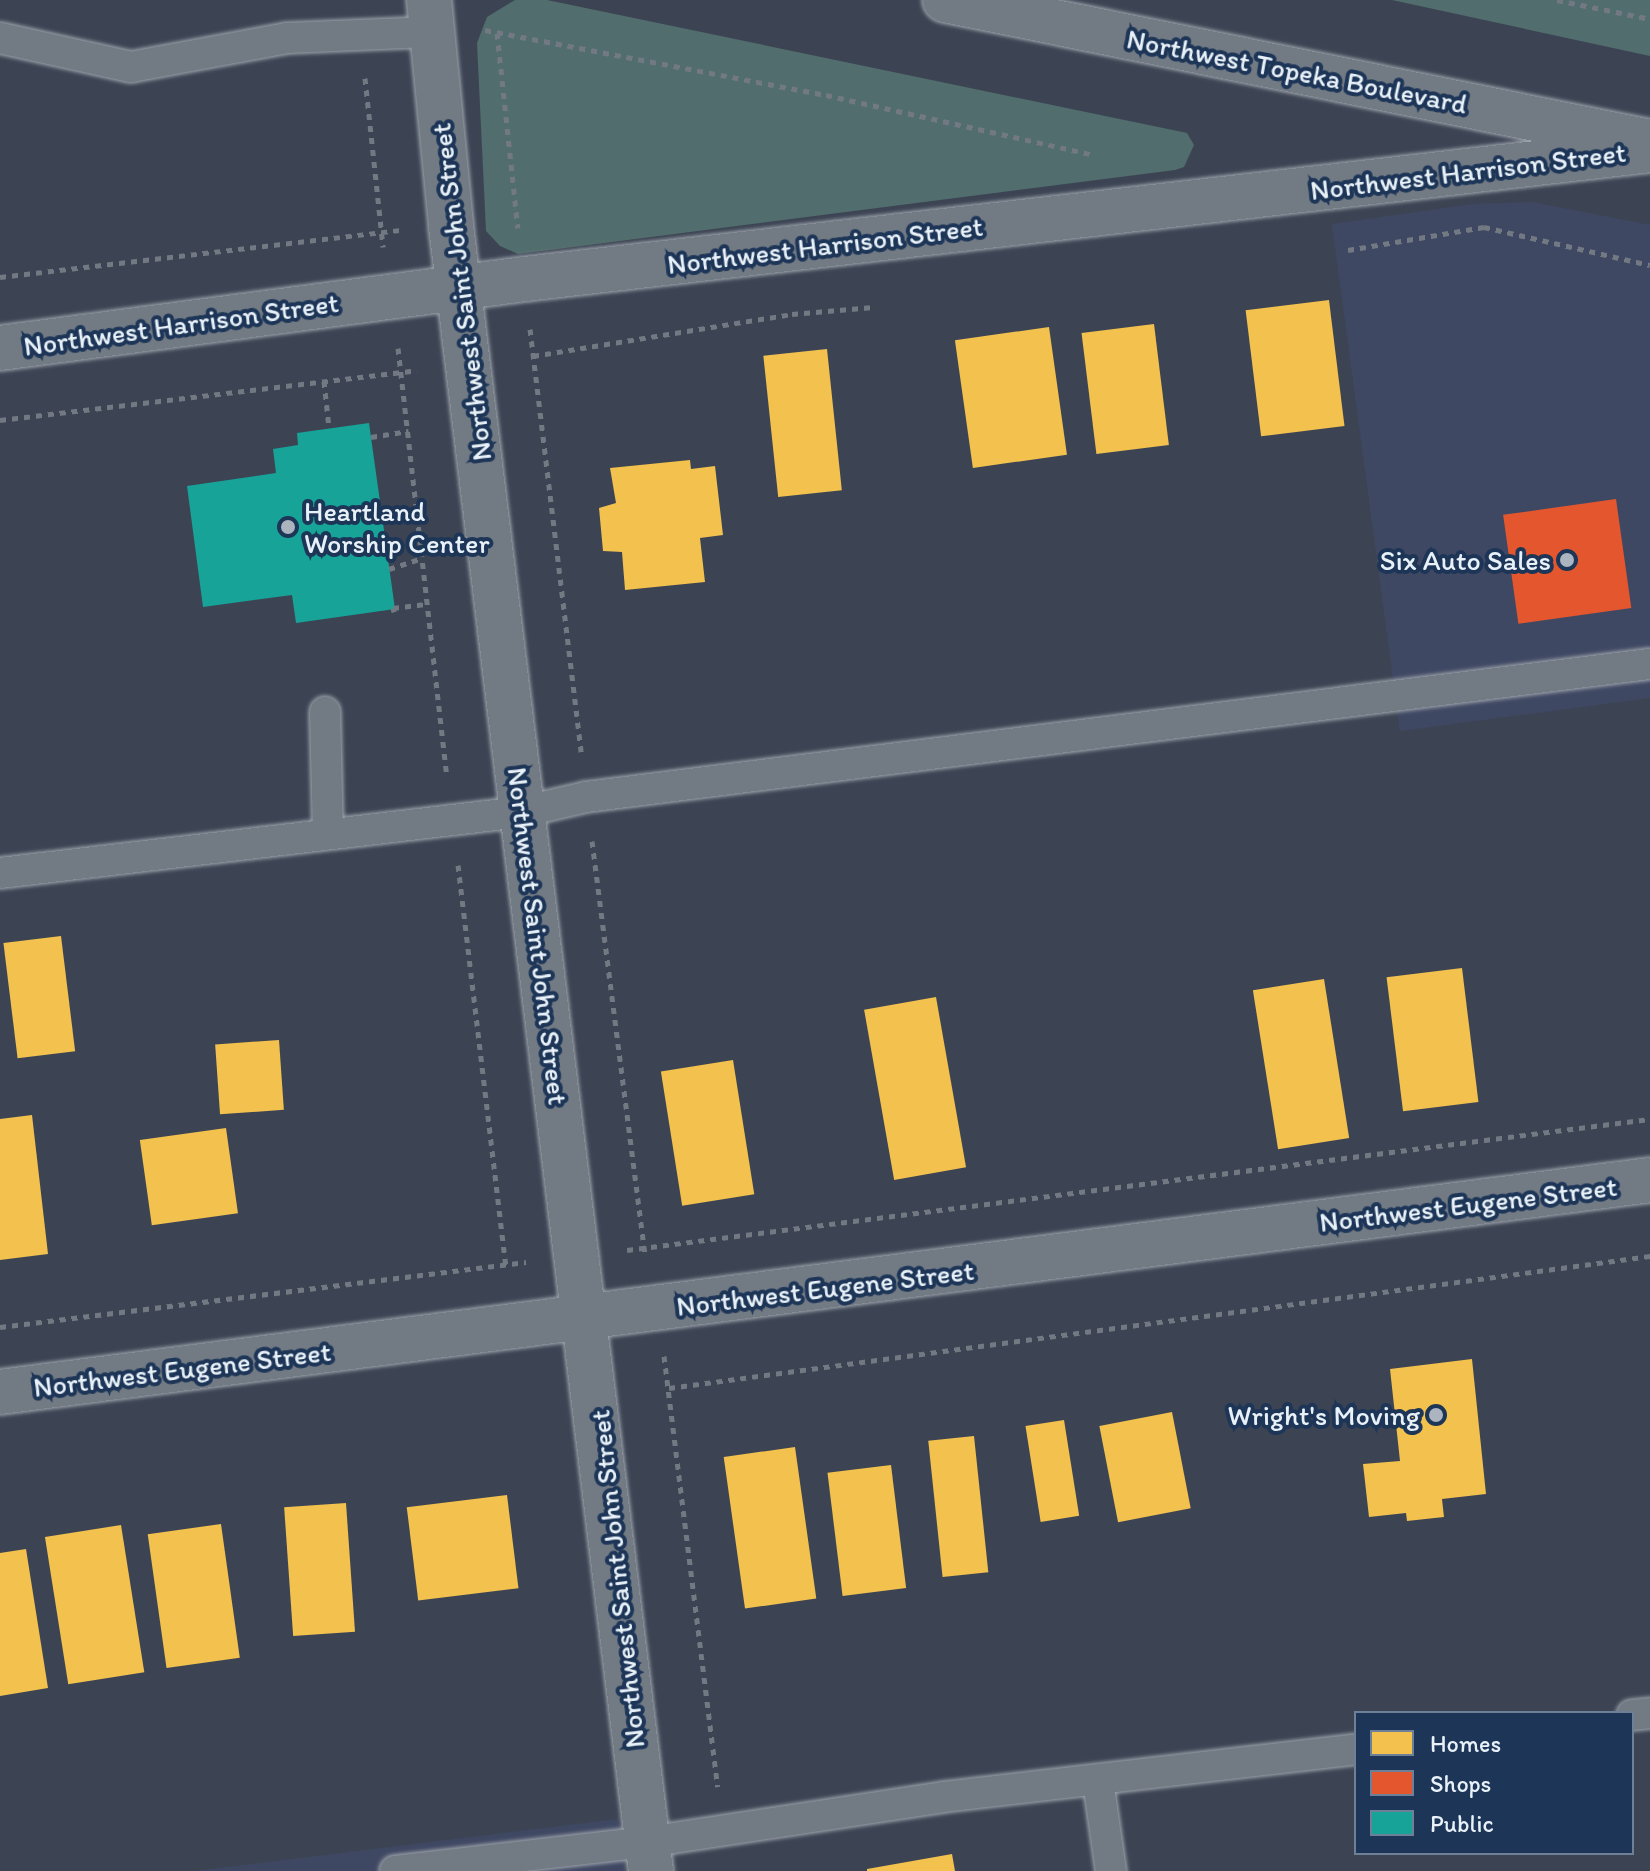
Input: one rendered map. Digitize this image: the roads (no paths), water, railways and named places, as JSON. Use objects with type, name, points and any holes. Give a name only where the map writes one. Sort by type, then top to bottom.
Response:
[{"type":"street","name":"Northwest Topeka Boulevard","points":[[945,0],[1650,142]]},
{"type":"street","name":"Northwest Saint John Street","points":[[431,16],[451,226],[521,812],[588,1318],[649,1857]]},
{"type":"street","name":"Northwest Harrison Street","points":[[0,348],[525,279],[1650,150]]},
{"type":"street","name":"Northwest Eugene Street","points":[[0,1392],[1650,1180]]},
{"type":"lane","points":[[0,38],[131,67],[287,38],[360,33],[431,16]]},
{"type":"lane","points":[[0,873],[521,812],[586,797],[1650,664]]},
{"type":"lane","points":[[325,712],[328,834]]},
{"type":"lane","points":[[395,1871],[649,1857],[724,1831],[944,1797],[1354,1749]]},
{"type":"lane","points":[[1098,1781],[1111,1871]]},
{"type":"place","name":"Heartland Worship Center","points":[[288,527]]},
{"type":"place","name":"Six Auto Sales","points":[[1567,560]]},
{"type":"place","name":"Wright's Moving","points":[[1436,1415]]}]
